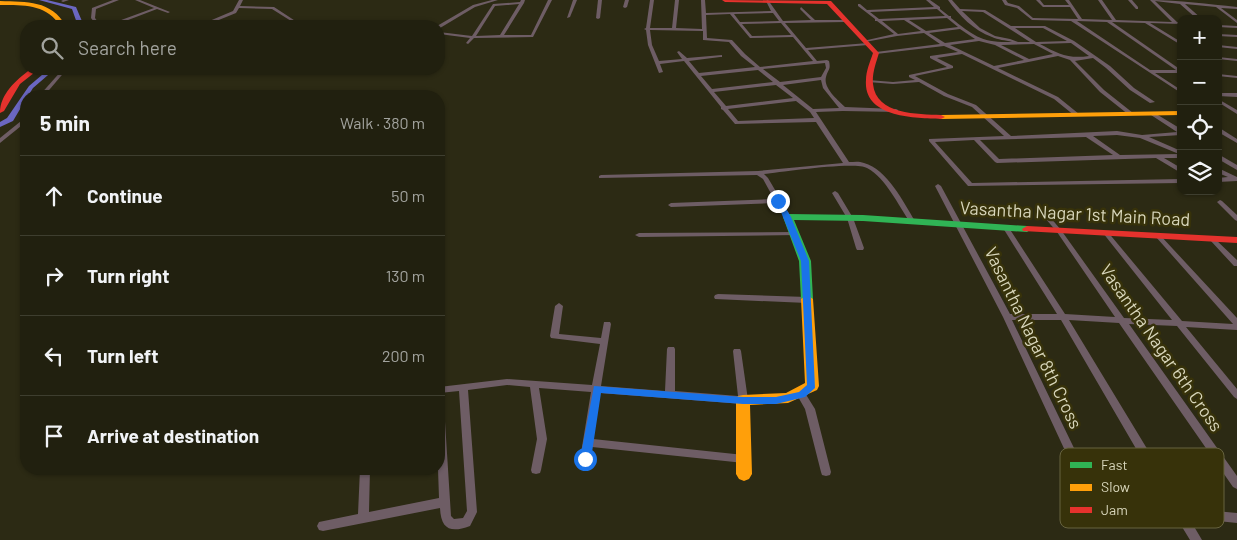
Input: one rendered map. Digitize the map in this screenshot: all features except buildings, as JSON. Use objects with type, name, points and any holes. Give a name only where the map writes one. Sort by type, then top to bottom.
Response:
[{"type":"street","points":[[94,20],[94,8],[117,0]]},
{"type":"street","points":[[137,0],[168,12]]},
{"type":"street","points":[[239,13],[241,0]]},
{"type":"street","points":[[445,35],[473,37],[532,36],[550,0]]},
{"type":"street","points":[[568,17],[575,0]]},
{"type":"street","points":[[598,18],[600,0]]},
{"type":"street","points":[[625,7],[626,0]]},
{"type":"street","points":[[652,0],[646,29],[650,48],[661,72]]},
{"type":"street","points":[[674,30],[677,0]]},
{"type":"street","points":[[703,0],[704,39],[730,42],[812,112],[847,164]]},
{"type":"street","points":[[725,0],[803,3],[832,1],[846,21],[870,46],[868,93],[877,104],[896,112]]},
{"type":"street","points":[[928,0],[961,28],[979,40],[995,44],[1029,61]]},
{"type":"street","points":[[950,0],[971,22],[989,35],[1006,37],[1016,43]]},
{"type":"street","points":[[1004,0],[1006,4],[1018,7],[1032,19],[1072,42],[1093,57],[1177,129]]},
{"type":"street","points":[[1038,0],[1043,6],[1071,6]]},
{"type":"street","points":[[1067,0],[1080,20]]},
{"type":"street","points":[[1100,0],[1115,21]]},
{"type":"street","points":[[1130,0],[1137,8]]},
{"type":"street","points":[[1151,0],[1237,8]]},
{"type":"street","points":[[1151,0],[1177,22]]},
{"type":"street","points":[[768,1],[774,12],[816,62]]},
{"type":"street","points":[[445,23],[474,6],[494,2],[522,2]]},
{"type":"street","points":[[468,43],[494,2]]},
{"type":"street","points":[[501,37],[522,2]]},
{"type":"street","points":[[0,3],[36,6],[57,14],[60,20]]},
{"type":"street","points":[[803,3],[816,21]]},
{"type":"street","points":[[1181,3],[1195,15]]},
{"type":"street","points":[[859,5],[897,35]]},
{"type":"street","points":[[1217,6],[1237,22]]},
{"type":"street","points":[[239,7],[273,8],[292,20]]},
{"type":"street","points":[[125,20],[157,8]]},
{"type":"street","points":[[214,20],[252,10],[250,8]]},
{"type":"street","points":[[866,11],[939,8]]},
{"type":"street","points":[[960,10],[984,11],[1032,43],[1056,55],[1073,59],[1093,57]]},
{"type":"street","points":[[704,14],[774,12]]},
{"type":"street","points":[[731,13],[751,37],[794,36]]},
{"type":"street","points":[[876,20],[950,17]]},
{"type":"street","points":[[905,19],[945,44],[1056,98],[1077,115]]},
{"type":"street","points":[[1032,19],[1177,23]]},
{"type":"street","points":[[1072,20],[1125,57],[1151,70],[1177,89]]},
{"type":"street","points":[[739,24],[846,21]]},
{"type":"street","points":[[1107,21],[1177,69]]},
{"type":"street","points":[[1145,22],[1177,41]]},
{"type":"street","points":[[1010,27],[1044,26]]},
{"type":"street","points":[[1222,26],[1237,27]]},
{"type":"street","points":[[870,46],[897,35],[961,28]]},
{"type":"street","points":[[646,29],[704,30]]},
{"type":"street","points":[[1222,35],[1237,36]]},
{"type":"street","points":[[806,49],[945,44],[979,40]]},
{"type":"street","points":[[995,44],[1072,42]]},
{"type":"street","points":[[1222,46],[1237,48]]},
{"type":"street","points":[[679,52],[683,60],[723,108],[739,124],[817,120]]},
{"type":"street","points":[[963,53],[932,57],[951,67],[911,76],[946,95],[969,102],[991,118],[1010,138]]},
{"type":"street","points":[[993,68],[1056,55]]},
{"type":"street","points":[[657,62],[720,56]]},
{"type":"street","points":[[1222,58],[1237,60]]},
{"type":"street","points":[[1073,59],[1073,62],[1094,84],[1131,114]]},
{"type":"street","points":[[696,75],[829,61],[823,78],[824,88],[842,109]]},
{"type":"street","points":[[1151,70],[1177,72]]},
{"type":"street","points":[[1222,72],[1229,76]]},
{"type":"street","points":[[0,111],[17,82],[27,75]]},
{"type":"street","points":[[46,90],[60,75]]},
{"type":"street","points":[[1222,75],[1237,77]]},
{"type":"street","points":[[710,91],[823,78]]},
{"type":"street","points":[[868,81],[893,83],[919,81]]},
{"type":"street","points":[[1222,94],[1237,95]]},
{"type":"street","points":[[723,108],[796,99]]},
{"type":"street","points":[[1222,103],[1237,112]]},
{"type":"street","points":[[812,112],[842,109],[896,112],[949,119],[1131,114],[1153,108],[1177,112]]},
{"type":"street","points":[[0,141],[20,124]]},
{"type":"street","points":[[1222,132],[1237,141]]},
{"type":"street","points":[[1177,133],[1141,136],[1117,133],[931,140],[970,185],[1177,181]]},
{"type":"street","points":[[1087,135],[1119,157]]},
{"type":"street","points":[[1141,136],[1177,152]]},
{"type":"street","points":[[976,139],[997,161],[1177,154]]},
{"type":"street","points":[[1157,156],[1177,168]]},
{"type":"street","points":[[1222,159],[1237,168]]},
{"type":"street","points":[[601,177],[758,173],[864,164],[872,168],[891,187],[912,221]]},
{"type":"street","points":[[1222,172],[1236,179]]},
{"type":"street","points":[[445,389],[507,382],[743,400],[776,400],[802,395],[812,386],[805,261],[788,217],[764,178],[758,173]]},
{"type":"street","points":[[1222,180],[1236,179]]},
{"type":"street","name":"Vasantha Nagar 8th Cross","points":[[938,186],[1007,316],[1069,448]]},
{"type":"street","points":[[835,193],[850,218],[860,248]]},
{"type":"street","points":[[671,205],[778,201]]},
{"type":"street","points":[[1220,202],[1237,219]]},
{"type":"street","name":"Vasantha Nagar 6th Cross","points":[[1042,211],[1059,231],[1211,448]]},
{"type":"street","name":"Vasantha Nagar 1st Main Road","points":[[788,217],[912,221],[958,226],[1237,240]]},
{"type":"street","points":[[1006,228],[1063,317],[1141,448]]},
{"type":"street","points":[[1105,232],[1237,396]]},
{"type":"street","points":[[638,235],[795,234]]},
{"type":"street","points":[[1158,236],[1237,323]]},
{"type":"street","points":[[1212,239],[1237,264]]},
{"type":"street","points":[[718,297],[807,300]]},
{"type":"street","points":[[558,306],[554,336],[604,341]]},
{"type":"street","points":[[1007,316],[1063,317],[1237,328]]},
{"type":"street","points":[[585,459],[607,324]]},
{"type":"street","points":[[670,394],[671,349]]},
{"type":"street","points":[[737,351],[743,400],[744,474]]},
{"type":"street","points":[[534,384],[542,439],[536,470]]},
{"type":"street","points":[[443,475],[446,518],[452,525],[466,522],[471,517],[463,387]]},
{"type":"street","points":[[802,395],[810,409],[826,472]]},
{"type":"street","points":[[588,442],[744,459]]},
{"type":"street","name":"Vasantha Nagar 6th Cross","points":[[1224,466],[1237,484]]},
{"type":"street","points":[[363,518],[365,475]]},
{"type":"street","points":[[324,526],[445,502]]},
{"type":"street","points":[[1224,517],[1237,518]]},
{"type":"street","points":[[1189,528],[1196,540]]},
{"type":"waterway","points":[[41,0],[74,8],[79,20]]},
{"type":"waterway","points":[[29,90],[45,75]]},
{"type":"waterway","points":[[0,125],[10,119],[20,104]]},
{"type":"traffic: fast","points":[[807,299],[805,261],[788,217],[863,218],[1027,229]]},
{"type":"traffic: slow","points":[[0,3],[27,4],[44,8],[52,12],[59,20]]},
{"type":"traffic: slow","points":[[941,117],[1177,113]]},
{"type":"traffic: slow","points":[[744,474],[743,400],[788,398],[812,386],[807,299]]},
{"type":"traffic: jam","points":[[725,0],[829,2],[876,53],[870,72],[869,83],[871,94],[877,102],[886,108],[908,115],[941,117]]},
{"type":"traffic: jam","points":[[0,111],[17,83],[27,75]]},
{"type":"traffic: jam","points":[[1027,229],[1237,240]]},
{"type":"route","points":[[585,459],[597,389],[743,400],[776,400],[802,395],[812,386],[805,261],[788,217],[778,201]]}]
